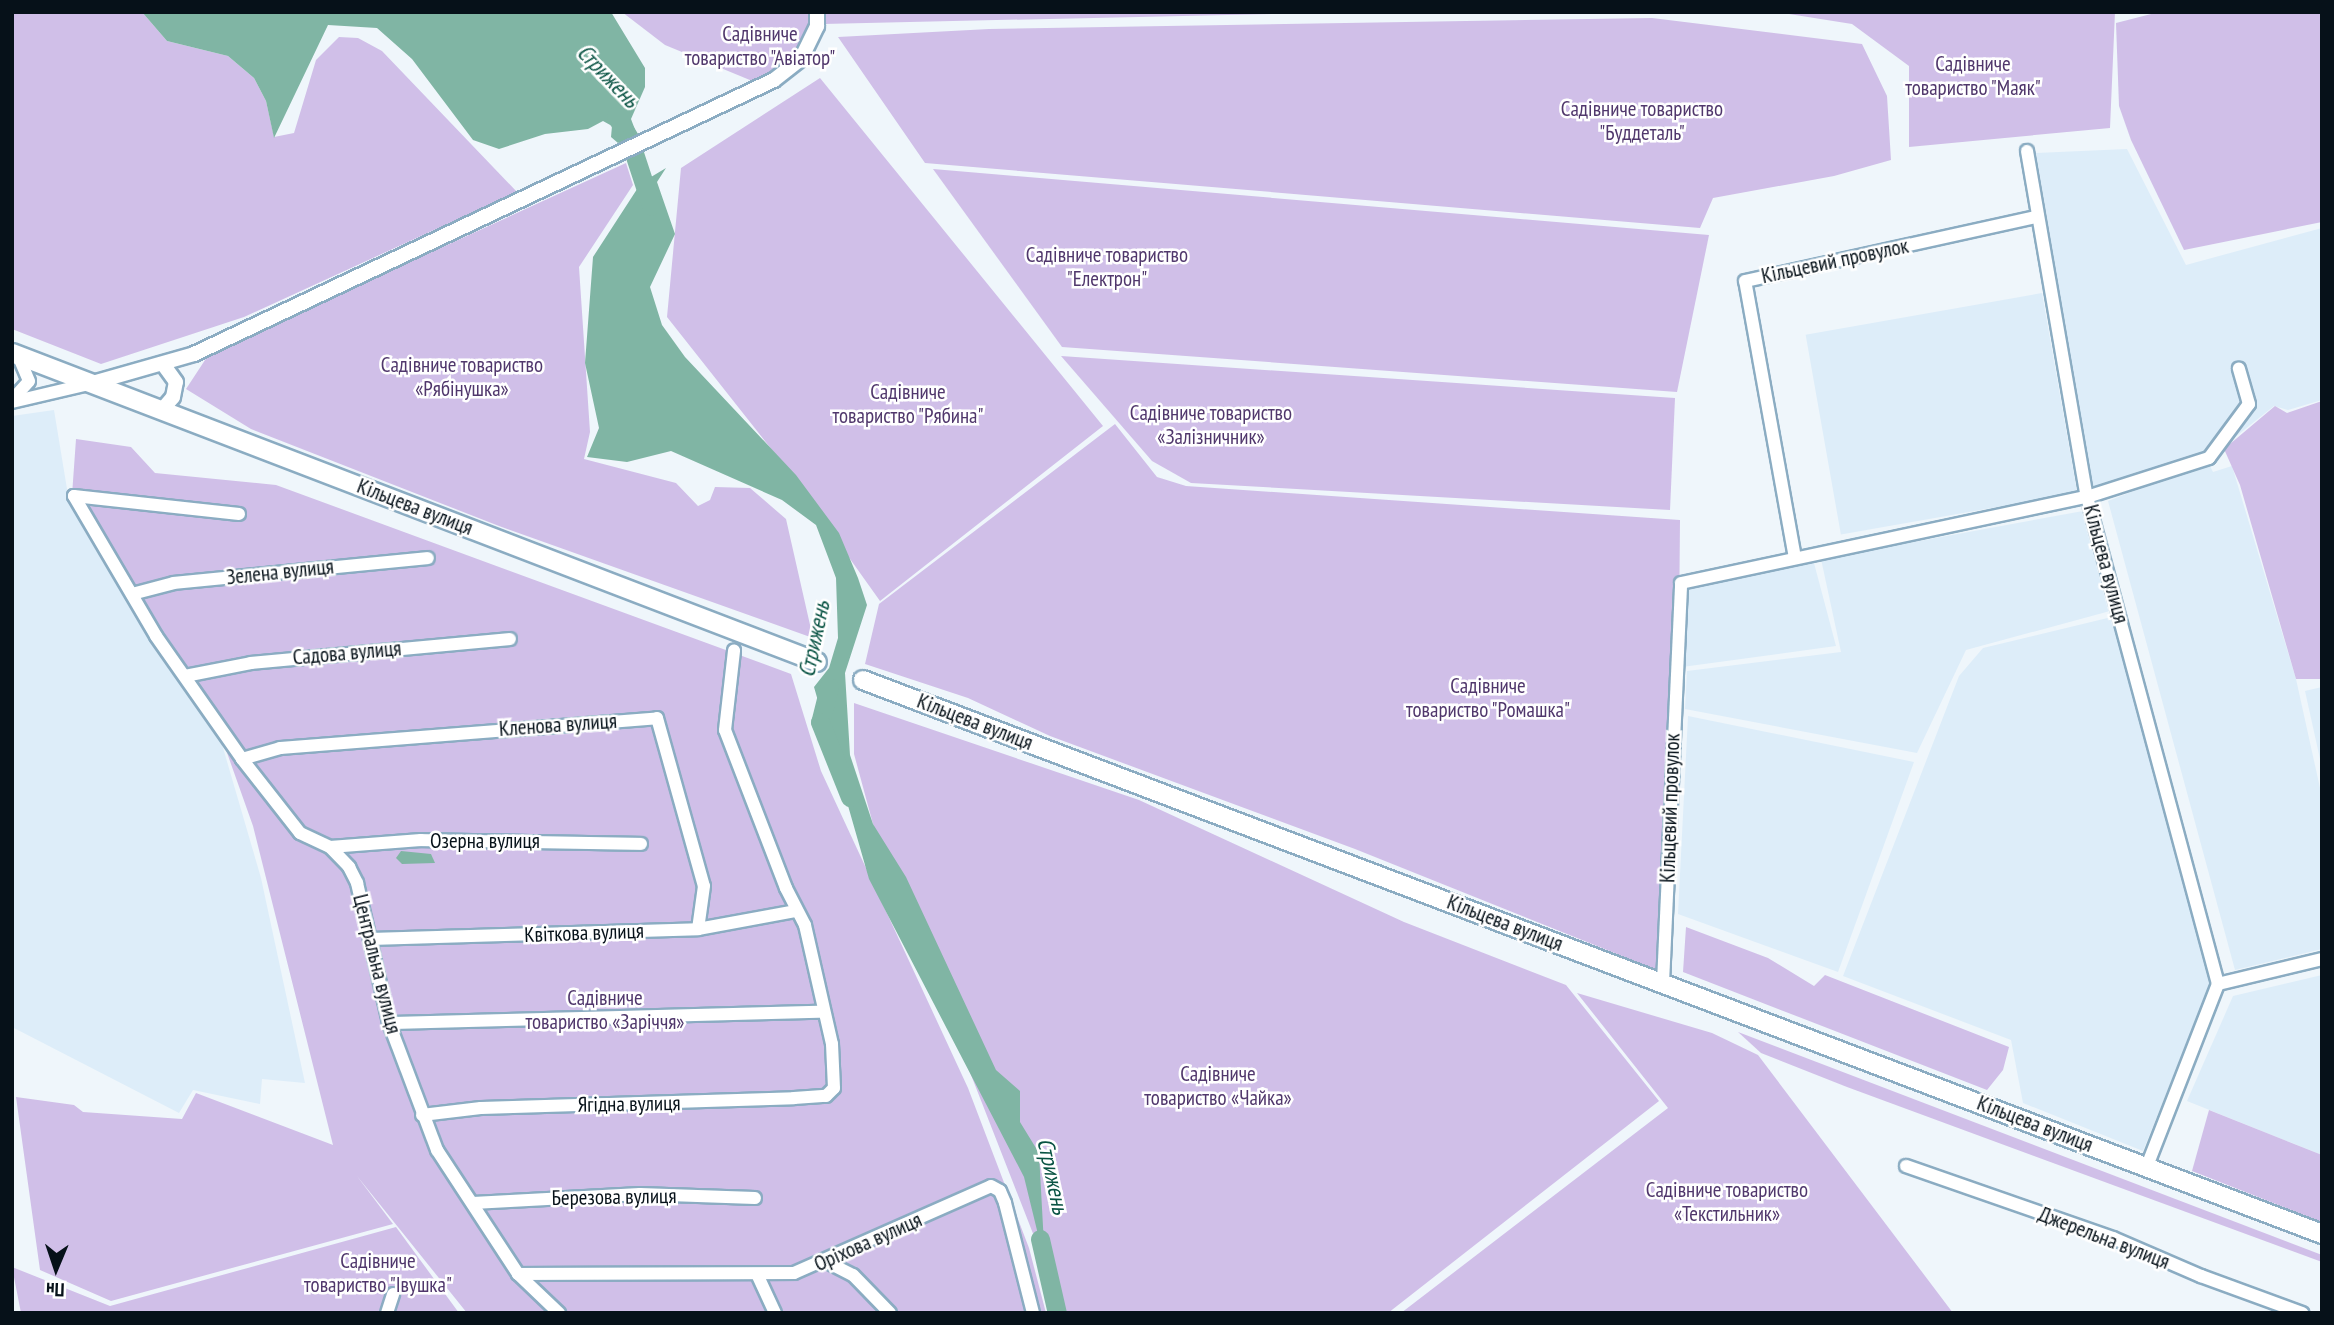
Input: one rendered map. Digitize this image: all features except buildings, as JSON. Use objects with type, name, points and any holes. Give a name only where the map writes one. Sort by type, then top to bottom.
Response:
[{"type":"main road","name":"Кільцева вулиця","points":[[12,353],[817,662]]},
{"type":"main road","name":"Кільцева вулиця","points":[[863,680],[2322,1234]]},
{"type":"street","points":[[12,401],[62,393],[194,354],[600,162],[783,73],[801,59],[810,44],[817,12]]},
{"type":"street","name":"Кільцева вулиця","points":[[2027,151],[2036,217],[2088,497],[2218,984]]},
{"type":"street","name":"Кільцевий провулок","points":[[1795,558],[1745,281],[2036,217]]},
{"type":"street","points":[[12,353],[29,374],[27,386],[12,401]]},
{"type":"street","points":[[161,411],[173,397],[176,382],[194,354]]},
{"type":"street","points":[[163,364],[176,382]]},
{"type":"street","name":"Кільцевий провулок","points":[[1664,983],[1681,583],[2088,497],[2209,458],[2249,404],[2239,368]]},
{"type":"street","name":"Центральна вулиця","points":[[239,514],[74,496],[132,594],[242,759],[300,834],[330,847],[357,883],[389,1023],[437,1150],[518,1274],[559,1313]]},
{"type":"street","name":"Зелена вулиця","points":[[132,594],[174,583],[428,558]]},
{"type":"street","name":"Садова вулиця","points":[[185,676],[251,663],[509,639]]},
{"type":"street","points":[[389,1023],[822,1012],[808,936],[726,730],[734,651]]},
{"type":"street","name":"Кленова вулиця","points":[[242,759],[292,746],[657,718],[704,886],[698,929]]},
{"type":"street","name":"Озерна вулиця","points":[[330,847],[421,840],[641,845]]},
{"type":"street","name":"Квіткова вулиця","points":[[370,939],[698,929],[796,911]]},
{"type":"street","points":[[2147,1166],[2218,984],[2322,959]]},
{"type":"street","name":"Ягідна вулиця","points":[[422,1115],[481,1108],[826,1096],[834,1088],[832,1044],[822,1012]]},
{"type":"street","name":"Джерельна вулиця","points":[[1906,1166],[2113,1238],[2302,1313]]},
{"type":"street","name":"Оріхова вулиця","points":[[518,1274],[794,1273],[827,1262],[991,1186],[1000,1191],[1005,1203],[1033,1313]]},
{"type":"street","name":"Березова вулиця","points":[[473,1203],[640,1194],[755,1198]]},
{"type":"street","points":[[827,1262],[852,1275],[890,1313]]},
{"type":"street","points":[[757,1274],[775,1313]]},
{"type":"street","points":[[387,1313],[393,1294]]},
{"type":"shaded area","points":[[2127,149],[2186,265],[2322,228],[2322,400],[2288,410],[2274,406],[2209,458],[2093,489],[2036,153]]},
{"type":"shaded area","points":[[2042,293],[2077,493],[1841,535],[1806,335]]},
{"type":"shaded area","points":[[54,410],[68,495],[219,734],[261,878],[305,1083],[262,1079],[260,1104],[193,1090],[179,1113],[12,1027],[12,416]]},
{"type":"shaded area","points":[[2208,462],[2213,472],[2232,466],[2296,679],[2322,797],[2322,949],[2235,970],[2108,501]]},
{"type":"shaded area","points":[[2083,511],[2110,611],[1966,650],[1917,753],[1685,709],[1687,671],[1841,652],[1821,559]]},
{"type":"shaded area","points":[[1814,563],[1836,646],[1682,667],[1689,587]]},
{"type":"shaded area","points":[[2120,615],[2210,985],[2143,1151],[2023,1103],[2011,1040],[1843,976],[1959,676],[1983,648]]},
{"type":"shaded area","points":[[2322,687],[2322,768],[2305,691]]},
{"type":"shaded area","points":[[1688,716],[1914,762],[1838,972],[1678,914]]},
{"type":"shaded area","points":[[2322,975],[2322,1155],[2187,1101],[2233,996]]},
{"type":"green space","points":[[12,12],[142,12],[167,41],[228,56],[254,78],[266,101],[274,137],[294,133],[316,60],[339,37],[358,38],[382,51],[517,192],[244,317],[101,364],[12,329]]},
{"type":"green space","name":"Садівниче товариство \"Авіатор\"","points":[[622,12],[817,12],[810,44],[762,85],[665,45]]},
{"type":"green space","points":[[823,12],[1356,12],[823,24]]},
{"type":"green space","name":"Садівниче товариство \"Маяк\"","points":[[1777,12],[2115,12],[2110,128],[1909,147],[1909,66],[1852,24]]},
{"type":"green space","points":[[2159,12],[2322,12],[2322,222],[2184,250],[2131,140],[2119,106],[2116,23]]},
{"type":"green space","name":"Садівниче товариство \"Буддеталь\"","points":[[1652,18],[1862,44],[1887,96],[1891,160],[1834,176],[1713,198],[1700,228],[925,163],[838,37],[989,29]]},
{"type":"green space","name":"Садівниче товариство \"Рябина\"","points":[[820,78],[1103,426],[880,601],[776,455],[667,317],[681,168]]},
{"type":"green space","name":"Садівниче товариство «Рябінушка»","points":[[626,163],[633,185],[579,267],[590,432],[584,459],[676,483],[698,506],[710,500],[715,487],[750,488],[786,519],[813,638],[499,526],[251,429],[186,389],[209,354]]},
{"type":"green space","name":"Садівниче товариство \"Електрон\"","points":[[933,169],[1709,235],[1677,392],[1062,347]]},
{"type":"green space","name":"Садівниче товариство «Залізничник»","points":[[1061,356],[1675,398],[1670,510],[1191,483],[1152,461]]},
{"type":"green space","points":[[2322,401],[2322,679],[2296,679],[2240,485],[2224,449],[2275,406],[2287,413]]},
{"type":"green space","name":"Садівниче товариство \"Ромашка\"","points":[[1115,424],[1157,477],[1186,486],[1680,520],[1678,737],[1667,974],[1355,849],[1050,736],[968,698],[865,664],[879,604]]},
{"type":"green space","name":"Садівниче товариство «Заріччя»","points":[[76,439],[131,447],[155,473],[276,485],[791,674],[821,771],[968,1088],[1029,1248],[1046,1313],[467,1313],[357,1176],[393,1224],[111,1301],[40,1270],[16,1097],[74,1105],[83,1112],[182,1119],[196,1093],[333,1145],[253,826],[220,733],[72,495]]},
{"type":"green space","name":"Садівниче товариство «Чайка»","points":[[854,703],[1139,800],[1404,922],[1566,985],[1659,1101],[1388,1313],[1064,1313],[873,824],[854,754]]},
{"type":"green space","points":[[1686,927],[1768,958],[1814,986],[1825,975],[2009,1047],[2003,1070],[1987,1090],[1683,972]]},
{"type":"green space","name":"Садівниче товариство «Текстильник»","points":[[1577,993],[1712,1033],[1758,1055],[1953,1313],[1401,1313],[1668,1108]]},
{"type":"green space","points":[[1738,1032],[2322,1255],[2322,1262],[1847,1087],[1761,1053]]},
{"type":"green space","points":[[2209,1110],[2322,1155],[2322,1222],[2192,1171]]},
{"type":"green space","name":"Садівниче товариство \"Івушка\"","points":[[396,1227],[459,1313],[21,1313],[12,1267],[110,1306]]},
{"type":"water","points":[[142,12],[611,12],[645,68],[645,87],[631,119],[637,135],[618,143],[611,137],[612,126],[603,121],[588,129],[545,134],[499,149],[473,140],[412,59],[377,28],[328,25],[274,138],[266,101],[254,78],[228,56],[167,41]]},
{"type":"water","points":[[666,168],[657,182],[675,234],[650,287],[662,325],[685,357],[796,475],[839,533],[858,578],[867,605],[845,673],[850,755],[873,824],[906,877],[996,1070],[1020,1091],[1020,1122],[1039,1153],[1045,1263],[1024,1177],[869,879],[814,687],[829,668],[838,638],[836,578],[816,525],[782,500],[671,451],[627,462],[587,457],[599,428],[585,363],[593,257],[641,183]]},
{"type":"water","points":[[401,851],[431,854],[435,863],[402,864],[396,858]]},
{"type":"waterway","name":"Стрижень","points":[[616,116],[629,138],[651,205]]},
{"type":"waterway","name":"Стрижень","points":[[829,687],[820,722],[850,797]]},
{"type":"waterway","name":"Стрижень","points":[[1040,1239],[1057,1313]]}]
